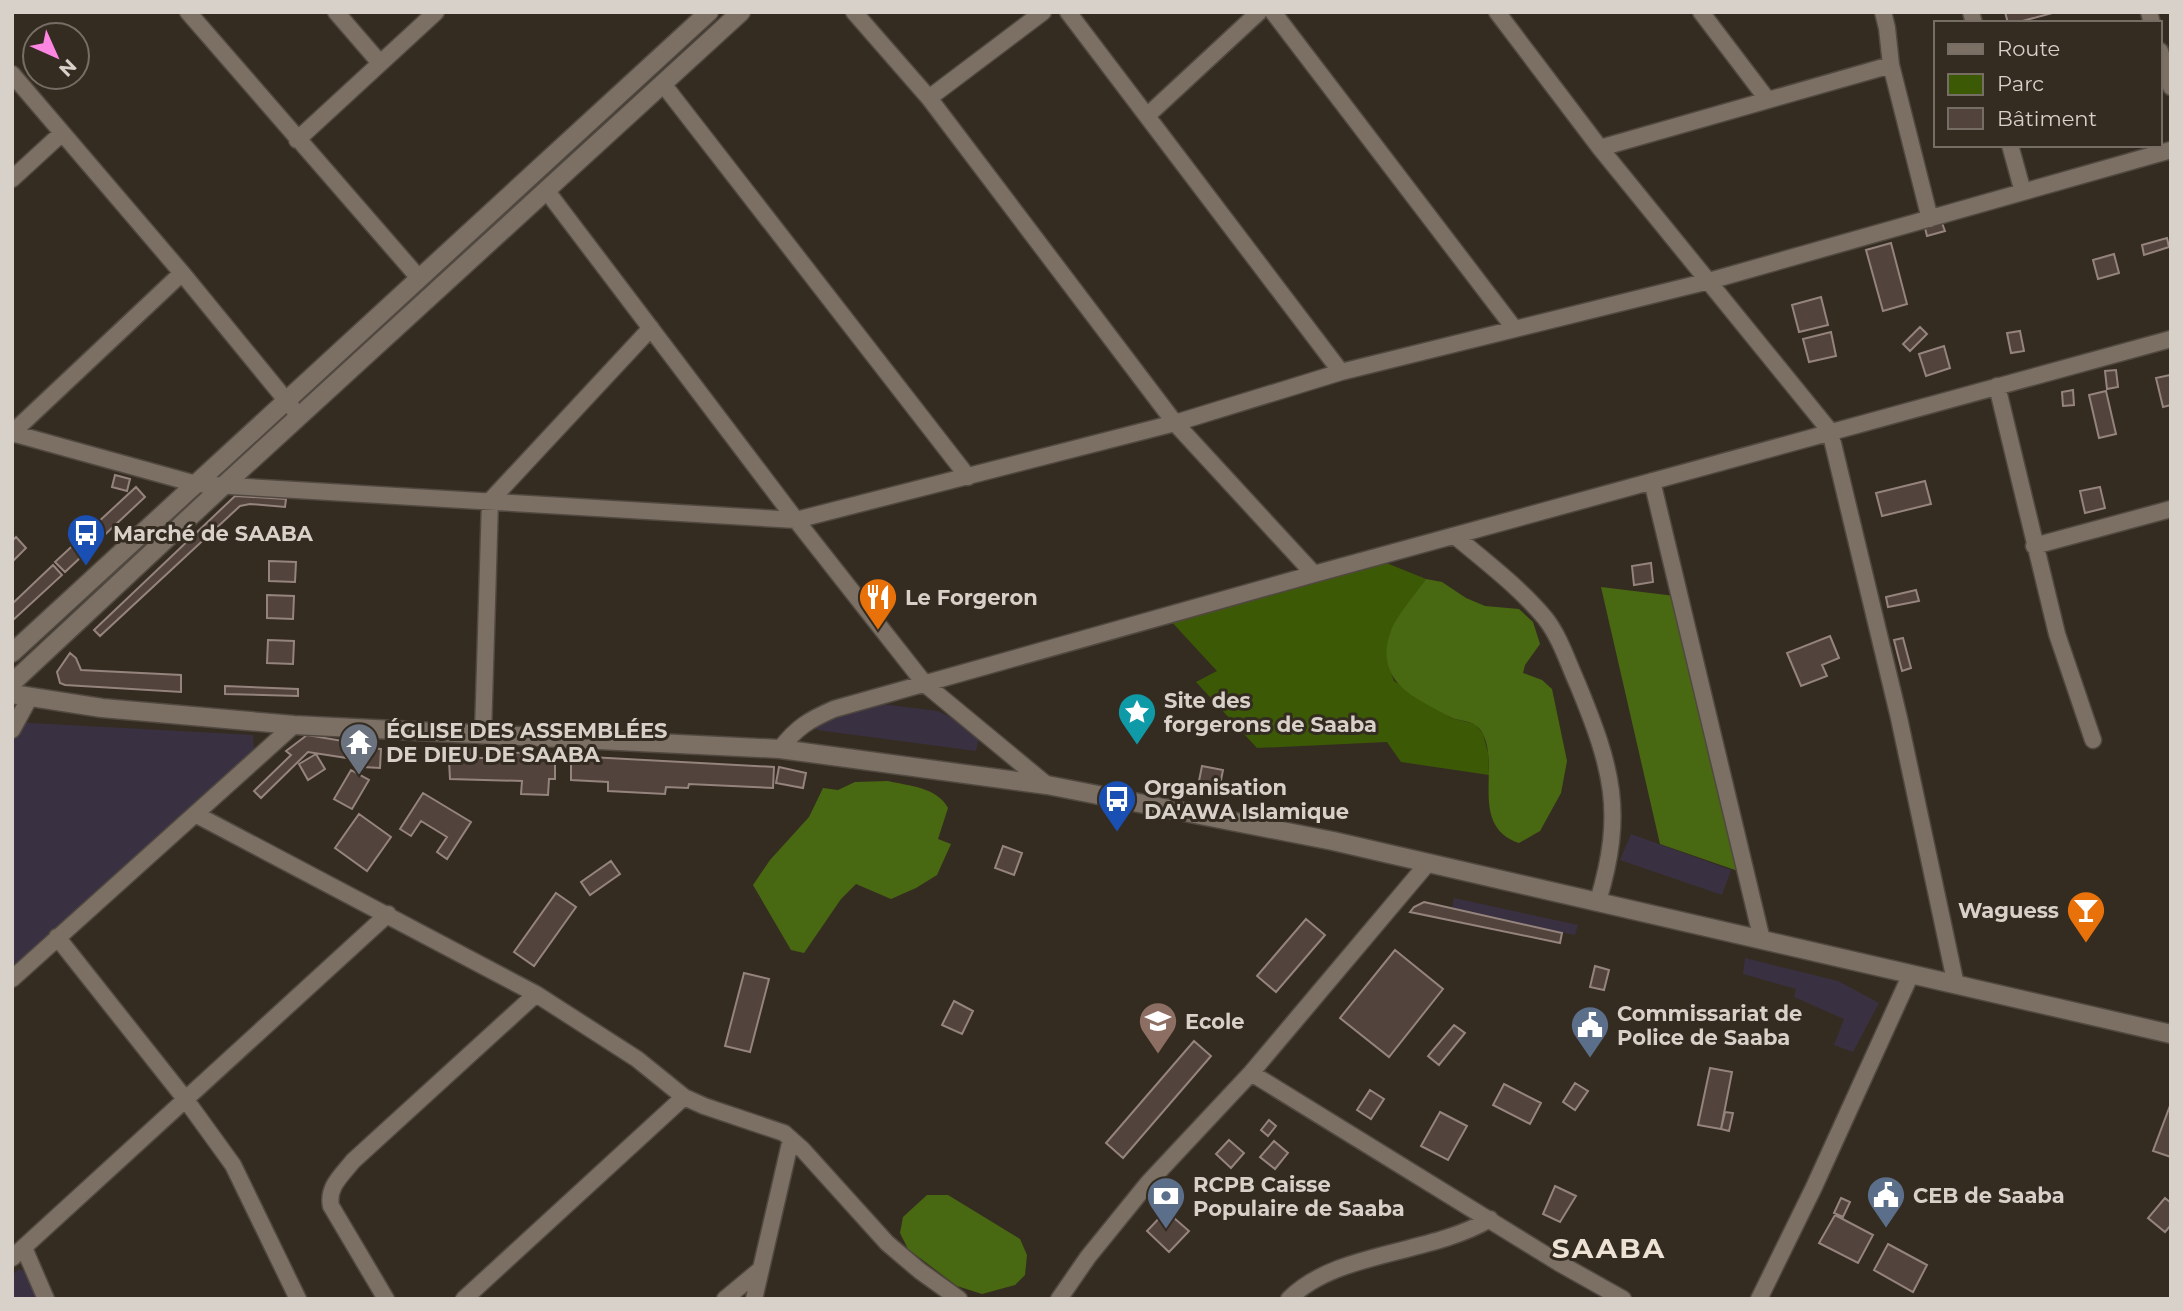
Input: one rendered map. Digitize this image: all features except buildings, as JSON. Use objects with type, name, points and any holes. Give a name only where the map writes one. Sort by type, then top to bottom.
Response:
[{"type":"street","points":[[188,12],[419,278]]},
{"type":"street","points":[[336,12],[380,64]]},
{"type":"street","points":[[297,140],[436,12]]},
{"type":"street","points":[[12,653],[709,12]]},
{"type":"street","points":[[12,683],[741,12]]},
{"type":"street","points":[[854,12],[929,98],[1175,423],[1314,574]]},
{"type":"street","points":[[929,98],[1043,12]]},
{"type":"street","points":[[1068,12],[1341,372]]},
{"type":"street","points":[[1148,115],[1259,12]]},
{"type":"street","points":[[1273,12],[1514,328]]},
{"type":"street","points":[[1497,12],[1600,148],[1830,431],[1899,718],[1956,985]]},
{"type":"street","points":[[1701,12],[1767,99]]},
{"type":"street","points":[[1883,12],[1891,65],[1930,219]]},
{"type":"street","points":[[2162,58],[2171,87]]},
{"type":"street","points":[[1600,148],[1891,65]]},
{"type":"street","points":[[12,74],[182,273],[299,416]]},
{"type":"street","points":[[663,84],[968,477]]},
{"type":"street","points":[[12,179],[61,134]]},
{"type":"street","points":[[2011,147],[2023,192]]},
{"type":"street","points":[[182,273],[12,433],[196,484],[222,487],[796,520],[1175,423],[1341,372],[1709,281],[2171,150]]},
{"type":"street","points":[[546,190],[796,520],[925,684],[1047,785]]},
{"type":"street","points":[[483,734],[491,501],[651,328]]},
{"type":"street","points":[[780,748],[792,733],[806,722],[834,709],[1830,431],[2171,339]]},
{"type":"street","points":[[1997,386],[2057,634],[2093,740]]},
{"type":"street","points":[[1652,481],[1762,940]]},
{"type":"street","points":[[2035,546],[2171,509]]},
{"type":"street","points":[[1455,536],[1523,594],[1547,621],[1562,646],[1600,739],[1612,792],[1613,837],[1598,901]]},
{"type":"street","points":[[12,730],[21,695],[102,708],[294,725],[780,748],[1047,785],[1334,841],[2171,1034]]},
{"type":"street","points":[[12,979],[294,725]]},
{"type":"street","points":[[195,814],[536,994],[637,1059],[684,1097],[704,1107],[775,1130],[791,1139],[887,1243],[959,1299]]},
{"type":"street","points":[[1059,1299],[1088,1257],[1149,1183],[1251,1073],[1428,863]]},
{"type":"street","points":[[46,1299],[18,1253],[388,914]]},
{"type":"street","points":[[57,937],[186,1100],[233,1165],[298,1299]]},
{"type":"street","points":[[1759,1299],[1814,1187],[1911,974]]},
{"type":"street","points":[[386,1299],[331,1206],[329,1195],[334,1184],[353,1161],[536,994]]},
{"type":"street","points":[[1251,1073],[1623,1299]]},
{"type":"street","points":[[464,1299],[684,1097]]},
{"type":"street","points":[[754,1299],[791,1139]]},
{"type":"street","points":[[1289,1299],[1310,1280],[1330,1271],[1440,1241],[1474,1229],[1490,1219]]},
{"type":"street","points":[[725,1299],[761,1269]]},
{"type":"shaded area","points":[[882,704],[938,711],[980,732],[976,751],[817,730],[817,719],[843,710]]},
{"type":"shaded area","points":[[12,722],[253,735],[255,758],[12,976]]},
{"type":"shaded area","points":[[1631,834],[1731,870],[1722,895],[1620,860]]},
{"type":"shaded area","points":[[1454,898],[1578,925],[1575,935],[1452,909]]},
{"type":"shaded area","points":[[1745,958],[1838,981],[1879,1003],[1853,1052],[1834,1045],[1844,1019],[1794,997],[1796,989],[1743,974]]},
{"type":"shaded area","points":[[19,1269],[31,1275],[41,1299],[12,1299],[12,1275]]},
{"type":"green space","points":[[1379,560],[1426,579],[1390,632],[1387,661],[1394,681],[1451,718],[1475,724],[1483,734],[1488,753],[1489,775],[1401,762],[1387,742],[1257,748],[1196,682],[1217,671],[1168,618]]},
{"type":"green space","points":[[1426,579],[1442,582],[1466,598],[1485,606],[1519,609],[1533,622],[1540,644],[1525,665],[1523,673],[1542,680],[1552,689],[1567,761],[1561,793],[1540,831],[1519,843],[1504,835],[1495,824],[1490,810],[1489,763],[1480,729],[1452,718],[1417,699],[1400,685],[1389,668],[1387,646],[1392,627]]},
{"type":"green space","points":[[1601,587],[1675,596],[1738,871],[1660,844]]},
{"type":"green space","points":[[888,781],[930,792],[948,808],[938,839],[951,844],[937,875],[891,899],[856,884],[841,899],[804,953],[791,950],[753,885],[770,860],[809,817],[823,788],[838,790],[855,782]]},
{"type":"green space","points":[[927,1195],[948,1195],[1020,1239],[1027,1255],[1025,1275],[1015,1285],[982,1294],[957,1286],[908,1249],[900,1233],[903,1217]]},
{"type":"place","name":"Marché de SAABA","points":[[86,567]]},
{"type":"place","name":"Le Forgeron","points":[[878,631]]},
{"type":"place","name":"Site des forgerons de Saaba","points":[[1137,746]]},
{"type":"place","name":"ÉGLISE DES ASSEMBLÉES DE DIEU DE SAABA","points":[[359,776]]},
{"type":"place","name":"Organisation DA'AWA Islamique","points":[[1117,833]]},
{"type":"place","name":"Waguess","points":[[2086,944]]},
{"type":"place","name":"Ecole","points":[[1158,1055]]},
{"type":"place","name":"Commissariat de Police de Saaba","points":[[1590,1059]]},
{"type":"place","name":"CEB de Saaba","points":[[1886,1229]]},
{"type":"place","name":"RCPB Caisse Populaire de Saaba","points":[[1166,1230]]},
{"type":"district","name":"SAABA","points":[[1609,1248]]}]
